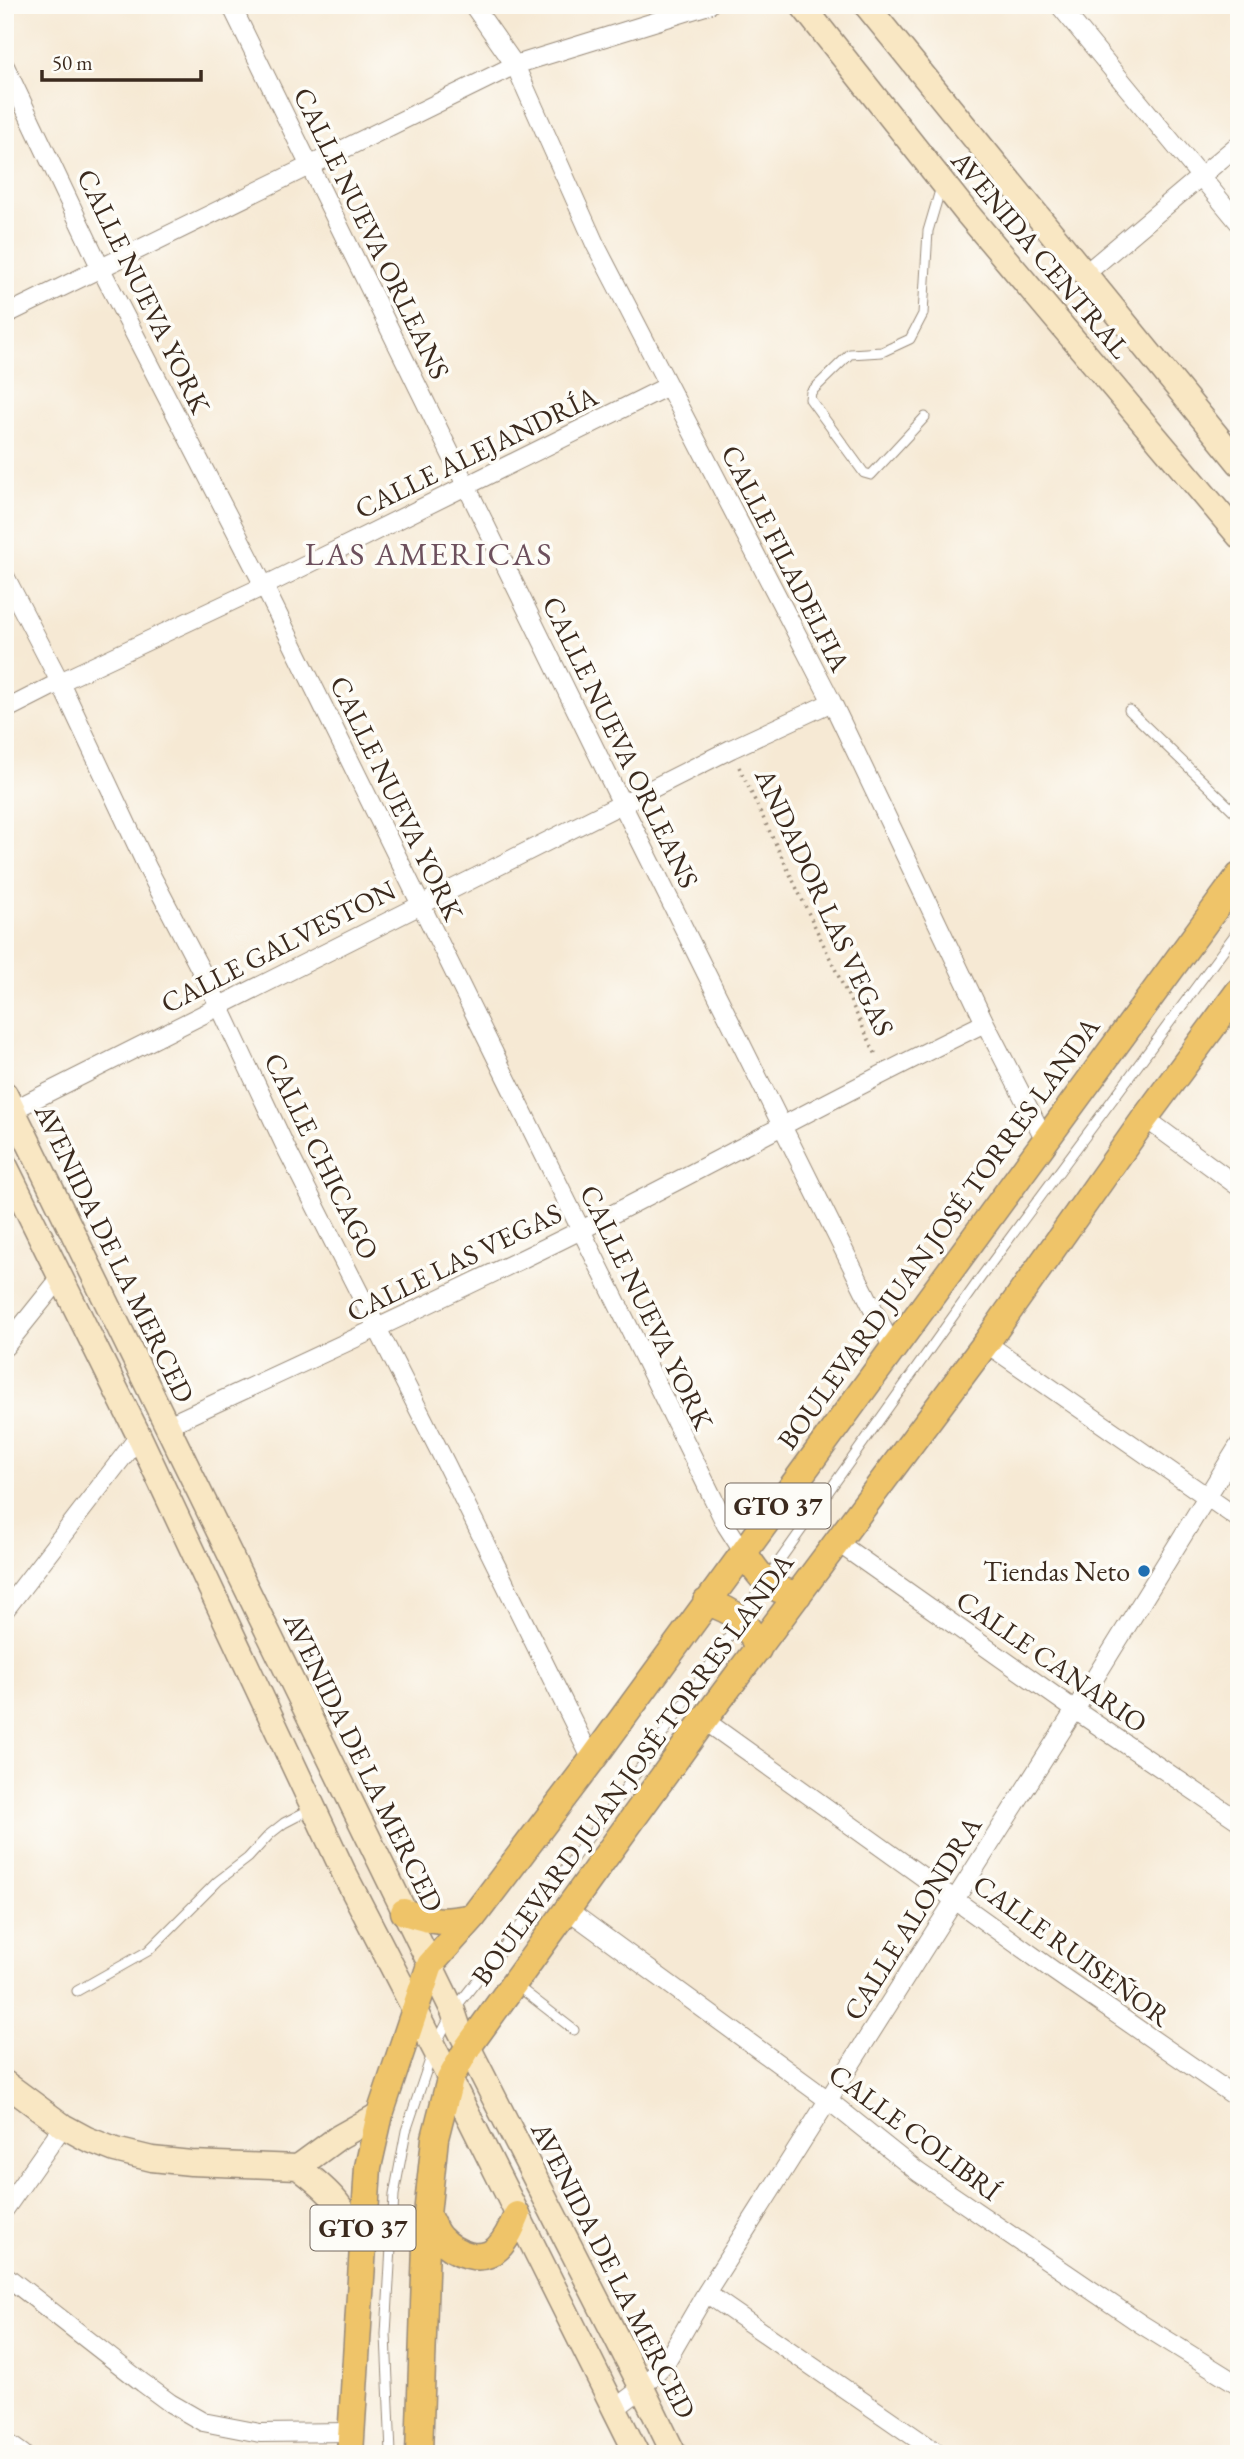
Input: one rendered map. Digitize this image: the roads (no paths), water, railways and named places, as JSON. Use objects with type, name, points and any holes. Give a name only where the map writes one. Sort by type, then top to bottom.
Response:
[{"type":"main road","name":"BOULEVARD JUAN JOSÉ TORRES LANDA","points":[[350,2443],[368,2167],[380,2114],[430,1965],[473,1917],[592,1760],[1239,876]]},
{"type":"main road","name":"BOULEVARD JUAN JOSÉ TORRES LANDA","points":[[419,2454],[426,2214],[435,2138],[450,2079],[468,2047],[704,1720],[986,1342],[1239,991]]},
{"type":"main road","points":[[744,1553],[765,1580],[780,1591],[798,1595]]},
{"type":"main road","points":[[706,1602],[732,1612],[741,1619],[752,1632],[758,1649]]},
{"type":"main road","points":[[404,1912],[435,1922],[473,1917]]},
{"type":"main road","points":[[426,2214],[439,2236],[454,2249],[480,2257],[496,2251],[517,2215]]},
{"type":"street","name":"CALLE NUEVA ORLEANS","points":[[232,5],[622,804],[893,1349]]},
{"type":"street","name":"CALLE FILADELFIA","points":[[472,5],[515,65],[595,244],[832,702],[985,1023],[1045,1140]]},
{"type":"street","points":[[5,315],[515,65],[709,5]]},
{"type":"street","name":"AVENIDA CENTRAL","points":[[802,5],[942,182],[1239,536]]},
{"type":"street","name":"AVENIDA CENTRAL","points":[[866,5],[1239,463]]},
{"type":"street","points":[[1059,5],[1239,223]]},
{"type":"street","name":"CALLE NUEVA YORK","points":[[5,66],[101,269],[264,586],[726,1525],[744,1553]]},
{"type":"street","points":[[1085,274],[1199,175],[1239,144]]},
{"type":"street","name":"CALLE ALEJANDRÍA","points":[[5,710],[264,586],[668,386]]},
{"type":"street","name":"CALLE CHICAGO","points":[[5,576],[60,682],[148,869],[219,1005],[288,1150],[592,1760]]},
{"type":"street","name":"CALLE GALVESTON","points":[[9,1102],[219,1005],[731,749],[832,702]]},
{"type":"street","name":"CALLE LAS VEGAS","points":[[166,1426],[378,1328],[580,1230],[884,1072],[985,1023]]},
{"type":"street","name":"AVENIDA DE LA MERCED","points":[[9,1102],[453,2011],[468,2047],[674,2454]]},
{"type":"street","points":[[1145,1118],[1239,1187]]},
{"type":"street","name":"AVENIDA DE LA MERCED","points":[[5,1165],[139,1436],[314,1808],[637,2454]]},
{"type":"street","points":[[5,1347],[61,1277]]},
{"type":"street","points":[[986,1342],[1239,1520]]},
{"type":"street","points":[[5,1611],[139,1436]]},
{"type":"street","name":"CALLE ALONDRA","points":[[615,2408],[642,2388],[666,2362],[706,2294],[1239,1445]]},
{"type":"street","name":"CALLE CANARIO","points":[[837,1542],[1075,1710],[1239,1821]]},
{"type":"street","name":"CALLE RUISEÑOR","points":[[704,1720],[1054,1971],[1239,2099]]},
{"type":"street","name":"CALLE COLIBRÍ","points":[[568,1910],[828,2100],[929,2180],[1141,2324],[1239,2385]]},
{"type":"street","points":[[5,2083],[63,2126],[115,2150],[152,2159],[232,2166],[298,2167],[339,2137],[380,2114]]},
{"type":"street","points":[[5,2209],[63,2126]]},
{"type":"street","points":[[298,2167],[336,2199],[350,2218],[362,2246]]},
{"type":"street","points":[[5,2275],[170,2403],[203,2421],[260,2433],[350,2443]]},
{"type":"street","points":[[706,2294],[939,2454]]},
{"type":"street","points":[[5,2441],[23,2454]]},
{"type":"lane","points":[[925,416],[871,475],[864,473],[810,399],[811,392],[850,354],[882,352],[909,339],[923,314],[928,231],[942,182]]},
{"type":"lane","points":[[1129,710],[1239,816]]},
{"type":"lane","points":[[391,2454],[386,2334],[394,2195],[405,2131],[434,2048],[453,2011],[638,1771],[765,1580],[981,1277],[1239,929]]},
{"type":"lane","points":[[77,1991],[148,1951],[270,1834],[284,1823],[314,1808]]},
{"type":"lane","points":[[514,1984],[575,2030]]},
{"type":"place","name":"Tiendas Neto","points":[[1144,1571]]},
{"type":"district","name":"LAS AMERICAS","points":[[429,554]]}]
